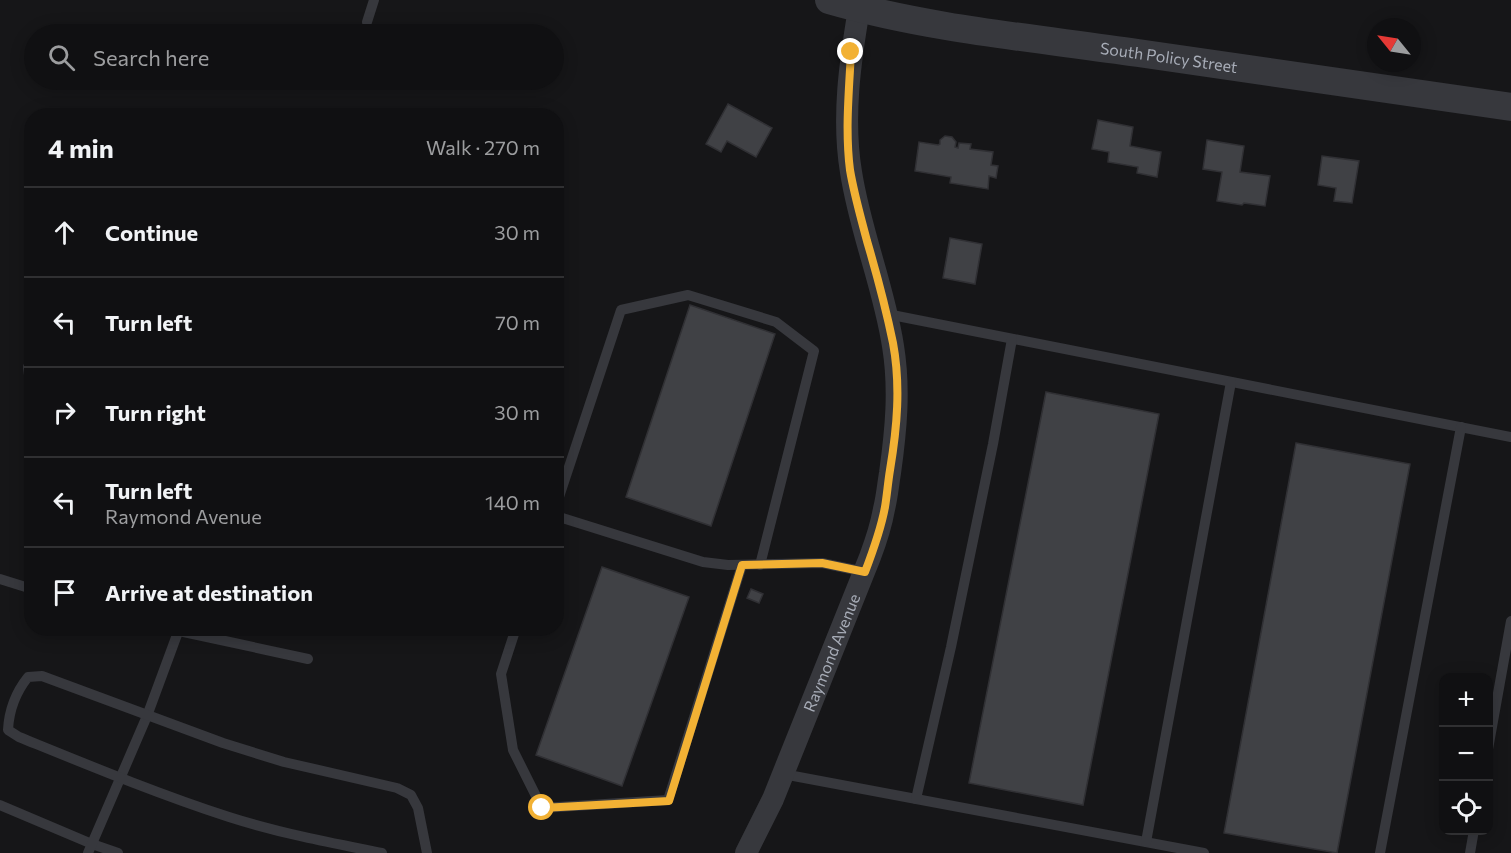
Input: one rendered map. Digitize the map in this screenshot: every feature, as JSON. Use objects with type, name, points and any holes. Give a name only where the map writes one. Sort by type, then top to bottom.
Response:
[{"type":"street","name":"South Policy Street","points":[[829,0],[859,9],[924,22],[1282,72],[1511,107]]},
{"type":"street","name":"Raymond Avenue","points":[[756,853],[773,799],[865,572],[879,530],[885,507],[896,422],[897,373],[893,344],[856,200],[848,144],[847,115],[851,52],[859,9]]},
{"type":"street","name":"Raymond Avenue","points":[[746,853],[773,799]]},
{"type":"lane","points":[[366,22],[374,0]]},
{"type":"lane","points":[[564,482],[621,310],[688,295],[776,322],[814,351],[760,565]]},
{"type":"lane","points":[[886,314],[1511,437]]},
{"type":"lane","points":[[916,799],[951,647],[1012,339]]},
{"type":"lane","points":[[1146,842],[1231,382]]},
{"type":"lane","points":[[1380,853],[1461,427]]},
{"type":"lane","points":[[564,519],[703,562],[742,565],[822,563],[865,572]]},
{"type":"lane","points":[[513,636],[501,674],[513,750],[542,808],[669,801],[742,565]]},
{"type":"lane","points":[[0,579],[24,586]]},
{"type":"lane","points":[[1492,727],[1511,621]]},
{"type":"lane","points":[[90,848],[147,716],[177,636]]},
{"type":"lane","points":[[197,636],[308,659]]},
{"type":"lane","points":[[382,853],[307,838],[231,818],[121,779],[19,737],[8,730],[9,715],[21,686],[28,677],[42,676],[223,743],[285,762],[397,788],[411,795],[418,808],[427,853]]},
{"type":"lane","points":[[783,774],[1204,853]]},
{"type":"lane","points":[[0,806],[90,848],[118,853]]},
{"type":"lane","points":[[1470,853],[1473,835]]},
{"type":"building","points":[[728,104],[772,128],[756,157],[727,141],[721,152],[706,144]]},
{"type":"building","points":[[1098,120],[1133,127],[1130,146],[1161,152],[1157,177],[1137,173],[1138,167],[1108,162],[1109,152],[1092,149]]},
{"type":"building","points":[[945,136],[952,137],[956,142],[955,147],[958,148],[959,143],[971,144],[970,149],[993,152],[991,165],[998,166],[996,178],[989,176],[988,189],[950,183],[951,177],[915,171],[919,142],[938,145]]},
{"type":"building","points":[[1207,140],[1244,146],[1240,172],[1270,176],[1265,206],[1217,201],[1222,172],[1203,169]]},
{"type":"building","points":[[1322,156],[1359,161],[1352,203],[1334,201],[1336,188],[1318,185]]},
{"type":"building","points":[[950,238],[982,244],[975,284],[943,278]]},
{"type":"building","points":[[690,305],[775,334],[711,526],[626,497]]},
{"type":"building","points":[[1046,392],[1159,414],[1083,805],[969,783]]},
{"type":"building","points":[[1296,443],[1410,464],[1337,853],[1224,833]]},
{"type":"building","points":[[602,567],[689,597],[622,786],[536,755]]},
{"type":"building","points":[[751,589],[763,594],[759,603],[747,598]]},
{"type":"route","points":[[542,808],[669,801],[742,565],[822,563],[865,572],[885,507],[898,404],[893,344],[851,172],[847,115],[851,52]]}]
